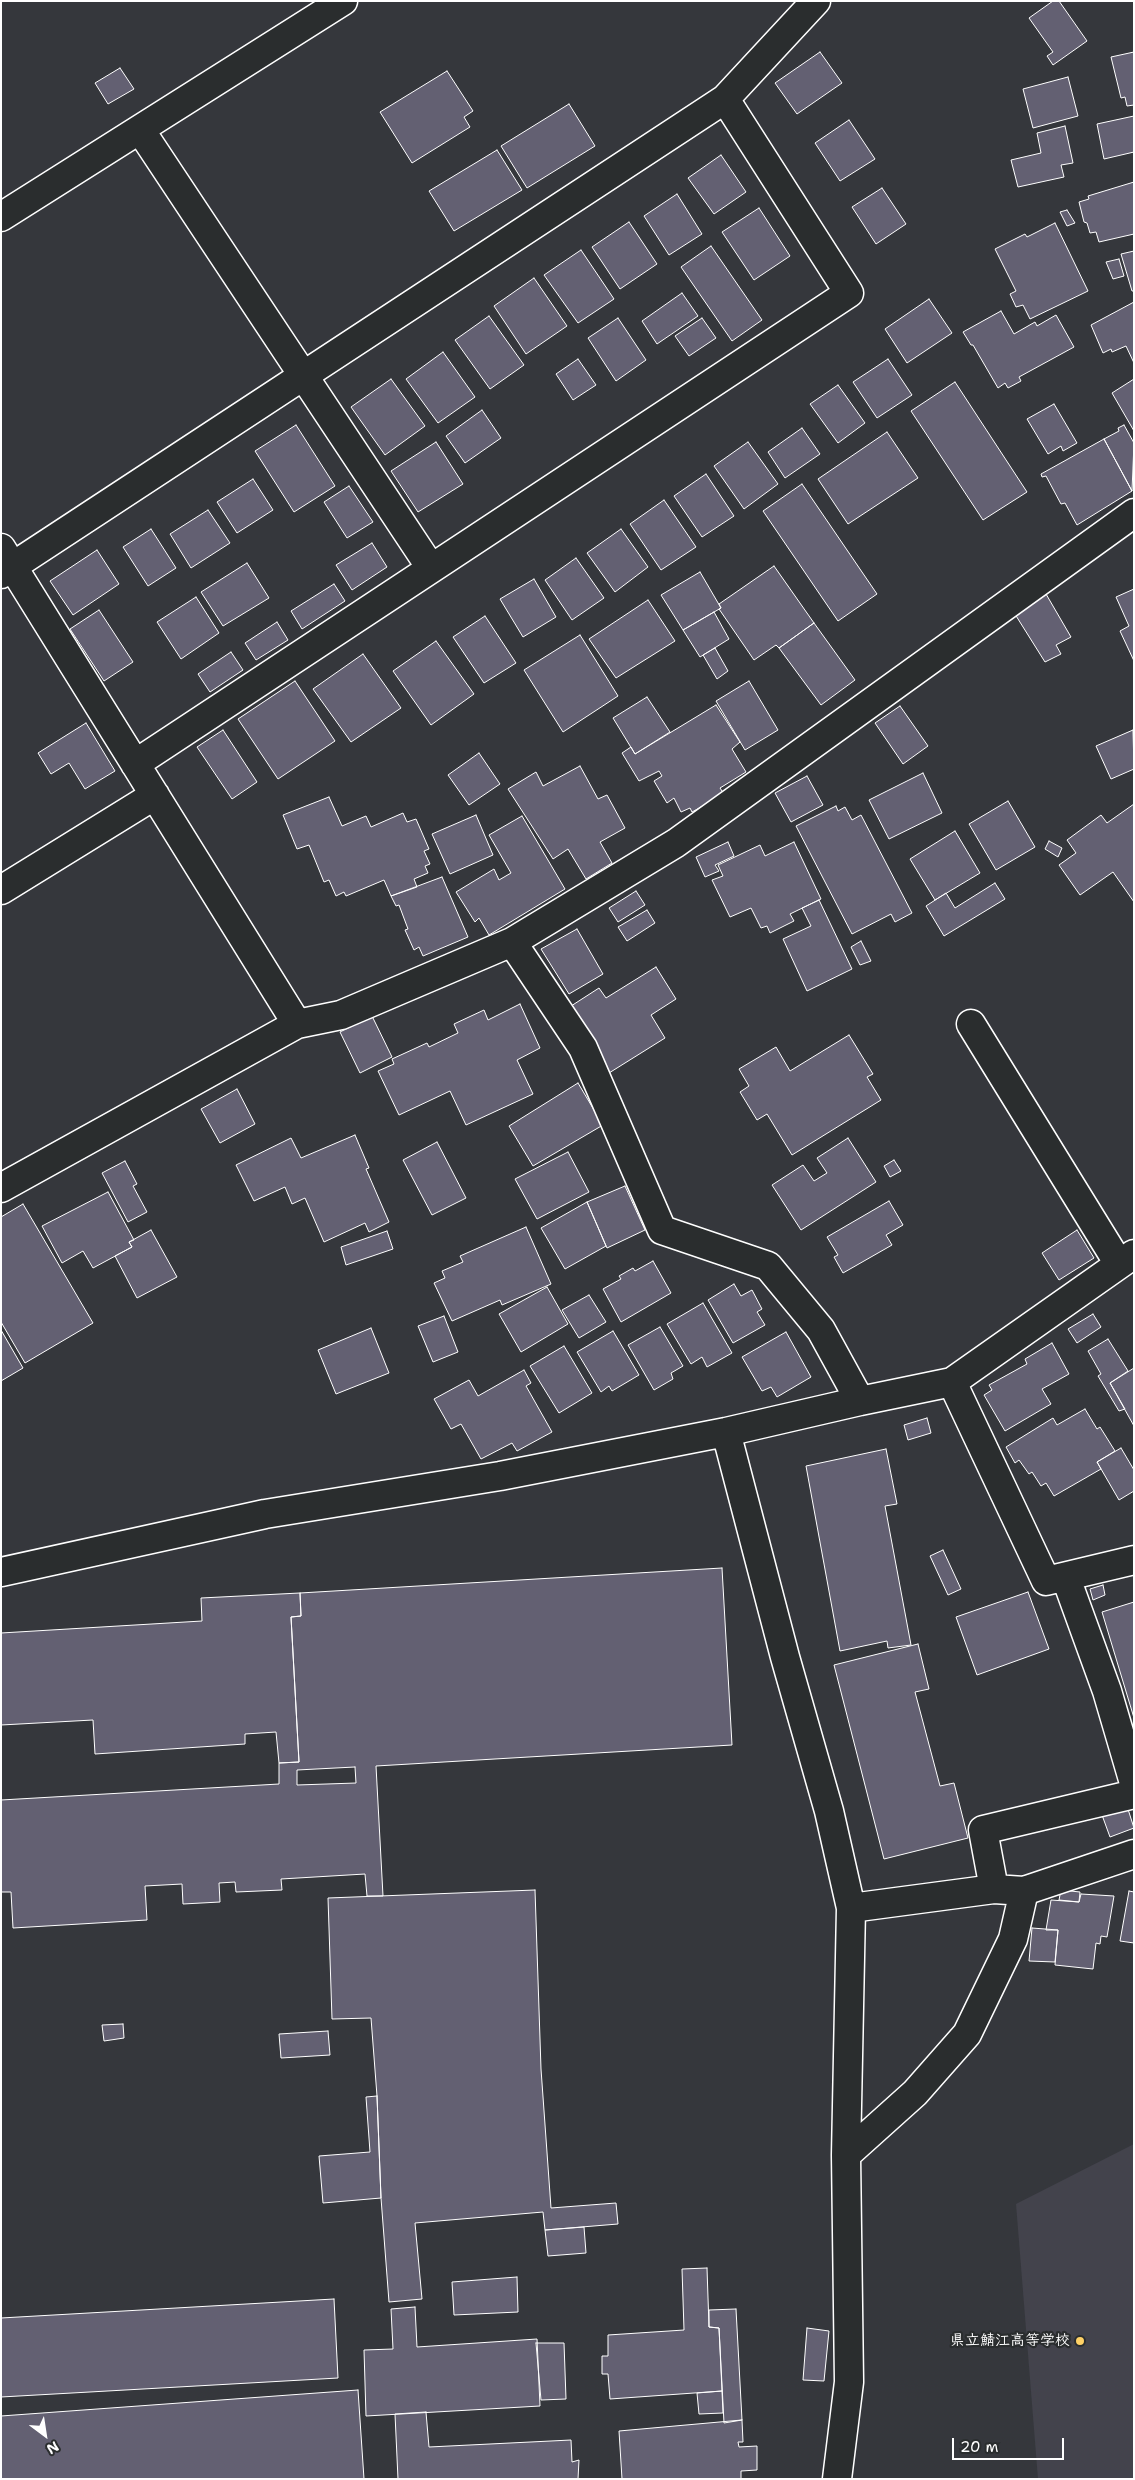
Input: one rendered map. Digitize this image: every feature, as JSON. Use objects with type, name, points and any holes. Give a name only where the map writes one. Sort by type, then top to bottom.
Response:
[{"type":"street","points":[[1,217],[141,131],[343,1]]},
{"type":"street","points":[[297,1024],[135,764],[5,563],[303,375],[725,99],[816,1]]},
{"type":"street","points":[[135,764],[849,293],[725,99]]},
{"type":"street","points":[[141,131],[431,568]]},
{"type":"street","points":[[1,1188],[297,1024],[341,1015],[512,942],[676,843],[1134,513]]},
{"type":"street","points":[[1,890],[155,796]]},
{"type":"street","points":[[512,942],[583,1048],[662,1230],[768,1266],[821,1330],[860,1401]]},
{"type":"street","points":[[1,1572],[265,1514],[500,1476],[726,1432],[952,1382],[1126,1259],[971,1024]]},
{"type":"street","points":[[952,1382],[1046,1581],[1066,1578],[1134,1560]]},
{"type":"street","points":[[726,1432],[785,1657],[829,1811],[851,1908],[846,2155],[849,2382],[837,2479]]},
{"type":"street","points":[[1066,1578],[1107,1691],[1134,1783]]},
{"type":"street","points":[[994,1889],[982,1830],[1134,1794]]},
{"type":"street","points":[[851,1908],[994,1889],[1024,1891],[1134,1854]]},
{"type":"street","points":[[846,2155],[915,2093],[968,2034],[1014,1939],[1024,1891]]},
{"type":"shaded area","name":"県立鯖江高等学校","points":[[1134,2144],[1134,2479],[1038,2479],[1016,2204]]},
{"type":"building","points":[[1053,1],[1059,1],[1087,41],[1053,65],[1047,56],[1053,52],[1029,18]]},
{"type":"building","points":[[820,52],[842,83],[797,114],[775,83]]},
{"type":"building","points":[[1134,52],[1134,105],[1127,106],[1125,97],[1121,98],[1111,57]]},
{"type":"building","points":[[120,68],[134,89],[108,104],[95,83]]},
{"type":"building","points":[[447,71],[473,111],[464,117],[470,127],[412,163],[380,112]]},
{"type":"building","points":[[1068,77],[1078,116],[1033,128],[1023,89]]},
{"type":"building","points":[[569,104],[595,146],[527,188],[501,146]]},
{"type":"building","points":[[1134,116],[1134,152],[1104,159],[1097,124]]},
{"type":"building","points":[[849,120],[875,159],[840,181],[815,143]]},
{"type":"building","points":[[1065,126],[1073,163],[1061,165],[1064,177],[1018,187],[1011,160],[1041,153],[1037,133]]},
{"type":"building","points":[[497,150],[522,190],[454,231],[429,191]]},
{"type":"building","points":[[721,155],[746,192],[714,214],[688,178]]},
{"type":"building","points":[[1134,182],[1134,234],[1099,242],[1096,232],[1090,233],[1087,223],[1084,222],[1079,202],[1089,199],[1088,196]]},
{"type":"building","points":[[882,188],[906,224],[876,244],[852,207]]},
{"type":"building","points":[[677,194],[702,234],[669,255],[644,216]]},
{"type":"building","points":[[759,208],[790,256],[754,280],[722,232]]},
{"type":"building","points":[[1067,210],[1075,223],[1067,226],[1060,212]]},
{"type":"building","points":[[629,222],[657,264],[620,289],[592,247]]},
{"type":"building","points":[[1055,223],[1088,291],[1030,319],[1023,305],[1016,307],[1010,294],[1016,291],[995,249],[1025,234],[1027,237]]},
{"type":"building","points":[[711,246],[762,320],[732,341],[681,267]]},
{"type":"building","points":[[581,250],[614,299],[578,323],[544,275]]},
{"type":"building","points":[[1134,251],[1134,291],[1132,291],[1121,254]]},
{"type":"building","points":[[1119,259],[1124,276],[1113,279],[1106,262]]},
{"type":"building","points":[[534,278],[567,326],[526,354],[494,306]]},
{"type":"building","points":[[682,293],[698,316],[657,344],[642,321]]},
{"type":"building","points":[[929,299],[952,333],[907,363],[885,329]]},
{"type":"building","points":[[1134,302],[1134,363],[1126,346],[1112,352],[1111,349],[1103,353],[1091,325]]},
{"type":"building","points":[[1001,311],[1014,334],[1035,322],[1037,326],[1056,315],[1074,347],[1019,377],[1021,381],[1008,388],[1005,383],[998,388],[973,345],[971,345],[963,332]]},
{"type":"building","points":[[489,316],[524,365],[490,389],[455,340]]},
{"type":"building","points":[[618,318],[646,360],[616,381],[588,338]]},
{"type":"building","points":[[702,318],[716,338],[689,356],[675,336]]},
{"type":"building","points":[[443,352],[475,397],[438,423],[406,379]]},
{"type":"building","points":[[578,359],[596,385],[573,400],[556,374]]},
{"type":"building","points":[[888,359],[912,395],[877,418],[853,382]]},
{"type":"building","points":[[391,379],[425,426],[385,455],[351,407]]},
{"type":"building","points":[[1134,379],[1134,431],[1112,393]]},
{"type":"building","points":[[955,382],[1027,492],[983,520],[911,411]]},
{"type":"building","points":[[838,385],[865,423],[838,443],[810,404]]},
{"type":"building","points":[[1054,404],[1077,443],[1063,451],[1061,446],[1048,454],[1027,419]]},
{"type":"building","points":[[482,410],[501,438],[465,463],[446,436]]},
{"type":"building","points":[[296,425],[335,486],[294,512],[255,451]]},
{"type":"building","points":[[1124,425],[1134,443],[1132,491],[1104,439],[1119,431],[1118,428]]},
{"type":"building","points":[[802,428],[820,454],[785,478],[768,452]]},
{"type":"building","points":[[887,432],[918,478],[848,524],[818,479]]},
{"type":"building","points":[[1104,439],[1132,491],[1077,525],[1065,503],[1061,504],[1046,476],[1042,477],[1041,474]]},
{"type":"building","points":[[436,442],[463,484],[418,512],[391,471]]},
{"type":"building","points":[[748,442],[778,484],[744,509],[714,466]]},
{"type":"building","points":[[706,474],[734,516],[702,537],[674,496]]},
{"type":"building","points":[[253,479],[273,510],[237,533],[217,502]]},
{"type":"building","points":[[802,484],[877,594],[838,621],[763,511]]},
{"type":"building","points":[[349,486],[373,522],[347,538],[324,502]]},
{"type":"building","points":[[664,500],[696,547],[661,570],[630,524]]},
{"type":"building","points":[[208,510],[230,543],[191,568],[170,534]]},
{"type":"building","points":[[151,529],[176,568],[148,586],[123,547]]},
{"type":"building","points":[[621,529],[648,567],[615,592],[587,553]]},
{"type":"building","points":[[372,543],[387,567],[352,590],[336,565]]},
{"type":"building","points":[[97,550],[119,584],[73,615],[50,581]]},
{"type":"building","points":[[576,558],[604,598],[572,620],[545,580]]},
{"type":"building","points":[[247,563],[269,598],[223,626],[201,592]]},
{"type":"building","points":[[774,566],[814,623],[779,648],[776,645],[754,660],[719,609],[721,608],[719,604]]},
{"type":"building","points":[[700,572],[721,608],[683,630],[661,595]]},
{"type":"building","points":[[534,579],[556,617],[523,637],[500,599]]},
{"type":"building","points":[[334,584],[345,601],[302,629],[291,611]]},
{"type":"building","points":[[1134,589],[1134,661],[1120,631],[1129,626],[1116,597]]},
{"type":"building","points":[[1046,594],[1071,637],[1056,645],[1061,654],[1045,662],[1013,611]]},
{"type":"building","points":[[196,597],[219,633],[181,659],[157,622]]},
{"type":"building","points":[[648,600],[675,641],[616,678],[589,639]]},
{"type":"building","points":[[99,610],[133,662],[104,681],[70,629]]},
{"type":"building","points":[[714,612],[729,639],[700,657],[683,630]]},
{"type":"building","points":[[485,616],[516,663],[484,683],[453,637]]},
{"type":"building","points":[[277,622],[288,640],[256,660],[245,643]]},
{"type":"building","points":[[814,623],[855,680],[821,705],[779,648]]},
{"type":"building","points":[[580,635],[618,696],[563,732],[524,670]]},
{"type":"building","points":[[436,641],[474,694],[431,725],[393,671]]},
{"type":"building","points":[[715,648],[728,671],[717,679],[703,655]]},
{"type":"building","points":[[231,652],[243,670],[210,692],[198,674]]},
{"type":"building","points":[[363,654],[401,708],[351,742],[313,689]]},
{"type":"building","points":[[295,681],[335,741],[278,779],[238,719]]},
{"type":"building","points":[[749,681],[778,730],[745,750],[716,701]]},
{"type":"building","points":[[647,697],[670,732],[635,754],[613,718]]},
{"type":"building","points":[[716,705],[740,742],[732,749],[746,772],[720,788],[724,794],[692,812],[690,808],[681,812],[674,798],[667,803],[654,781],[662,776],[659,771],[639,781],[622,753],[631,747],[635,754]]},
{"type":"building","points":[[900,706],[928,746],[903,764],[875,723]]},
{"type":"building","points":[[86,723],[115,771],[85,789],[69,763],[51,774],[38,753]]},
{"type":"building","points":[[223,730],[257,782],[232,799],[197,747]]},
{"type":"building","points":[[1133,730],[1134,769],[1111,779],[1096,746]]},
{"type":"building","points":[[479,753],[500,784],[469,805],[448,775]]},
{"type":"building","points":[[580,766],[598,799],[607,795],[625,828],[600,842],[612,863],[586,879],[568,849],[553,859],[508,789],[536,772],[543,786]]},
{"type":"building","points":[[923,773],[942,813],[889,839],[869,800]]},
{"type":"building","points":[[807,776],[823,805],[791,822],[775,793]]},
{"type":"building","points":[[329,797],[342,826],[366,816],[371,827],[403,813],[407,822],[416,819],[429,849],[424,851],[430,864],[425,866],[428,873],[414,879],[417,887],[391,896],[384,880],[346,896],[344,892],[336,896],[329,880],[324,882],[309,845],[297,849],[283,815]]},
{"type":"building","points":[[1008,801],[1035,847],[996,870],[969,824]]},
{"type":"building","points":[[1134,804],[1134,902],[1113,872],[1080,895],[1059,865],[1076,853],[1067,840],[1101,815],[1107,823]]},
{"type":"building","points":[[836,806],[838,811],[845,807],[852,820],[861,815],[912,913],[895,922],[891,914],[852,934],[796,826]]},
{"type":"building","points":[[476,815],[493,855],[450,874],[432,834]]},
{"type":"building","points":[[522,816],[565,889],[489,935],[479,918],[475,922],[456,892],[494,869],[499,880],[511,873],[489,835]]},
{"type":"building","points":[[955,831],[980,873],[935,900],[910,859]]},
{"type":"building","points":[[1049,841],[1062,848],[1058,857],[1045,849]]},
{"type":"building","points":[[728,842],[734,856],[715,865],[719,871],[705,877],[696,857]]},
{"type":"building","points":[[794,842],[821,899],[790,914],[794,921],[770,933],[767,926],[761,928],[751,908],[730,917],[712,880],[723,876],[718,865],[760,845],[765,856]]},
{"type":"building","points":[[442,877],[468,937],[423,956],[419,947],[414,950],[405,930],[408,929],[399,905],[396,906],[391,896]]},
{"type":"building","points":[[995,883],[1005,899],[944,936],[926,906],[946,893],[955,908]]},
{"type":"building","points":[[636,891],[645,905],[618,922],[609,908]]},
{"type":"building","points":[[819,900],[852,969],[807,991],[783,939],[811,926],[802,908]]},
{"type":"building","points":[[647,910],[655,923],[627,941],[618,927]]},
{"type":"building","points":[[577,929],[603,974],[569,994],[541,949]]},
{"type":"building","points":[[861,941],[871,961],[860,965],[851,947]]},
{"type":"building","points":[[656,967],[676,999],[651,1015],[665,1038],[609,1073],[568,1008],[599,988],[606,998]]},
{"type":"building","points":[[520,1004],[540,1048],[517,1060],[533,1094],[466,1125],[450,1091],[399,1115],[378,1071],[394,1064],[392,1059],[427,1043],[429,1047],[458,1033],[454,1024],[484,1010],[488,1020]]},
{"type":"building","points":[[372,1016],[392,1057],[360,1073],[340,1032]]},
{"type":"building","points":[[849,1035],[873,1074],[867,1077],[881,1100],[792,1155],[767,1114],[757,1120],[740,1092],[749,1086],[739,1069],[776,1047],[790,1071]]},
{"type":"building","points":[[578,1083],[603,1125],[533,1166],[509,1126]]},
{"type":"building","points":[[237,1089],[255,1124],[220,1143],[201,1109]]},
{"type":"building","points":[[355,1135],[369,1168],[366,1169],[389,1222],[369,1232],[365,1223],[324,1242],[305,1198],[292,1204],[285,1187],[254,1201],[236,1165],[291,1138],[301,1158]]},
{"type":"building","points":[[848,1138],[876,1182],[801,1230],[772,1185],[803,1165],[814,1181],[827,1173],[817,1158]]},
{"type":"building","points":[[437,1142],[466,1198],[432,1215],[403,1160]]},
{"type":"building","points":[[568,1152],[589,1192],[537,1219],[515,1179]]},
{"type":"building","points":[[894,1160],[901,1171],[890,1177],[884,1166]]},
{"type":"building","points":[[125,1161],[137,1184],[133,1186],[147,1212],[128,1222],[102,1173]]},
{"type":"building","points":[[625,1186],[645,1230],[607,1248],[587,1202]]},
{"type":"building","points":[[108,1192],[134,1240],[129,1242],[132,1247],[93,1268],[83,1251],[62,1263],[42,1226]]},
{"type":"building","points":[[889,1201],[903,1225],[886,1235],[892,1245],[843,1273],[834,1257],[838,1255],[827,1237]]},
{"type":"building","points":[[587,1202],[606,1246],[565,1269],[541,1228]]},
{"type":"building","points":[[23,1204],[93,1323],[25,1363],[1,1322],[1,1217]]},
{"type":"building","points":[[526,1227],[551,1284],[502,1305],[500,1300],[452,1321],[434,1283],[445,1278],[442,1271],[463,1262],[460,1256]]},
{"type":"building","points":[[151,1230],[177,1277],[137,1298],[115,1256],[132,1247],[129,1242]]},
{"type":"building","points":[[1077,1230],[1094,1258],[1059,1280],[1042,1253]]},
{"type":"building","points":[[387,1231],[393,1249],[346,1265],[341,1247]]},
{"type":"building","points":[[653,1261],[671,1293],[621,1322],[603,1289],[621,1279],[619,1276],[633,1268],[635,1271]]},
{"type":"building","points":[[734,1284],[741,1296],[752,1290],[762,1309],[757,1312],[765,1325],[733,1343],[708,1300]]},
{"type":"building","points":[[547,1287],[568,1324],[521,1352],[499,1314]]},
{"type":"building","points":[[589,1295],[606,1322],[579,1338],[562,1310]]},
{"type":"building","points":[[703,1303],[732,1353],[707,1367],[702,1357],[691,1364],[667,1324]]},
{"type":"building","points":[[1093,1314],[1101,1327],[1077,1343],[1068,1329]]},
{"type":"building","points":[[444,1316],[458,1352],[433,1362],[418,1326]]},
{"type":"building","points":[[660,1327],[683,1366],[671,1373],[673,1379],[654,1390],[628,1345]]},
{"type":"building","points":[[371,1328],[389,1373],[336,1394],[318,1350]]},
{"type":"building","points":[[1,1330],[23,1368],[1,1381]]},
{"type":"building","points":[[613,1331],[639,1375],[612,1391],[609,1386],[601,1392],[577,1352]]},
{"type":"building","points":[[786,1332],[811,1377],[777,1397],[771,1387],[762,1391],[742,1357]]},
{"type":"building","points":[[1108,1339],[1128,1371],[1110,1383],[1125,1409],[1119,1411],[1098,1376],[1101,1374],[1088,1351]]},
{"type":"building","points":[[1052,1343],[1069,1374],[1042,1389],[1051,1404],[1005,1431],[984,1395],[992,1390],[989,1385],[1027,1364],[1025,1359]]},
{"type":"building","points":[[564,1346],[592,1393],[559,1413],[530,1366]]},
{"type":"building","points":[[1134,1368],[1134,1426],[1110,1383]]},
{"type":"building","points":[[524,1370],[531,1383],[526,1386],[552,1432],[517,1451],[512,1443],[481,1459],[461,1424],[451,1429],[434,1399],[469,1380],[478,1396]]},
{"type":"building","points":[[1085,1409],[1097,1429],[1100,1427],[1115,1451],[1097,1462],[1101,1469],[1054,1496],[1046,1483],[1041,1486],[1032,1472],[1029,1474],[1019,1460],[1015,1463],[1006,1447],[1053,1418],[1057,1425]]},
{"type":"building","points":[[927,1418],[931,1433],[908,1440],[904,1425]]},
{"type":"building","points":[[1121,1448],[1134,1470],[1134,1491],[1119,1500],[1097,1462]]},
{"type":"building","points":[[886,1449],[897,1504],[885,1506],[911,1645],[888,1648],[887,1641],[840,1651],[806,1466]]},
{"type":"building","points":[[943,1550],[961,1589],[948,1595],[930,1556]]},
{"type":"building","points":[[722,1568],[732,1745],[376,1766],[383,1896],[367,1896],[365,1874],[281,1879],[282,1890],[236,1892],[235,1882],[219,1883],[220,1902],[183,1904],[182,1884],[145,1886],[147,1920],[13,1928],[11,1892],[1,1892],[1,1800],[279,1784],[279,1763],[299,1762],[291,1617],[301,1616],[300,1593]],"holes":[[[355,1767],[356,1783],[297,1785],[297,1770]]]},
{"type":"building","points":[[1103,1585],[1105,1595],[1093,1600],[1090,1589]]},
{"type":"building","points":[[1028,1592],[1049,1649],[977,1675],[956,1617]]},
{"type":"building","points":[[300,1593],[301,1616],[291,1617],[299,1762],[279,1763],[276,1732],[245,1734],[245,1744],[95,1754],[93,1720],[1,1725],[1,1633],[202,1621],[201,1598]]},
{"type":"building","points":[[1134,1602],[1134,1718],[1102,1612]]},
{"type":"building","points":[[918,1644],[929,1689],[915,1692],[940,1786],[954,1783],[968,1838],[884,1859],[834,1665]]},
{"type":"building","points":[[1127,1806],[1134,1828],[1110,1837],[1102,1815]]},
{"type":"building","points":[[535,1890],[541,2069],[551,2208],[616,2203],[618,2224],[545,2230],[543,2212],[415,2223],[422,2299],[389,2302],[371,2018],[332,2019],[328,1898]]},
{"type":"building","points":[[1061,1890],[1080,1892],[1079,1902],[1059,1900]]},
{"type":"building","points":[[1129,1891],[1134,1892],[1134,1943],[1120,1941]]},
{"type":"building","points":[[1081,1894],[1114,1896],[1107,1937],[1101,1936],[1100,1944],[1096,1943],[1093,1969],[1055,1965],[1058,1930],[1046,1930],[1051,1900],[1079,1902]]},
{"type":"building","points":[[1032,1928],[1058,1930],[1055,1962],[1029,1961]]},
{"type":"building","points":[[123,2024],[124,2038],[104,2041],[102,2025]]},
{"type":"building","points":[[328,2031],[330,2055],[281,2058],[279,2034]]},
{"type":"building","points":[[377,2096],[381,2198],[323,2203],[319,2156],[370,2152],[366,2097]]},
{"type":"building","points":[[584,2227],[586,2253],[548,2256],[545,2230]]},
{"type":"building","points":[[707,2268],[709,2327],[719,2328],[722,2391],[610,2399],[608,2374],[602,2374],[602,2356],[608,2356],[608,2335],[684,2330],[682,2269]]},
{"type":"building","points":[[517,2277],[518,2312],[454,2315],[452,2282]]},
{"type":"building","points":[[334,2299],[338,2378],[1,2397],[1,2318]]},
{"type":"building","points":[[415,2307],[417,2347],[537,2339],[540,2406],[366,2416],[364,2350],[393,2349],[391,2309]]},
{"type":"building","points":[[736,2309],[742,2420],[724,2423],[719,2328],[709,2327],[709,2310]]},
{"type":"building","points":[[807,2328],[829,2331],[824,2381],[803,2380]]},
{"type":"building","points":[[536,2343],[564,2343],[566,2399],[541,2400]]},
{"type":"building","points":[[358,2390],[364,2479],[1,2479],[1,2416]]},
{"type":"building","points":[[722,2391],[723,2413],[699,2414],[697,2393]]},
{"type":"building","points":[[426,2412],[429,2447],[571,2440],[572,2462],[579,2460],[578,2479],[398,2479],[395,2414]]},
{"type":"building","points":[[742,2420],[743,2442],[738,2442],[739,2447],[757,2446],[757,2470],[741,2471],[741,2479],[622,2479],[619,2431]]},
{"type":"place","name":"県立鯖江高等学校","points":[[1080,2341]]}]
